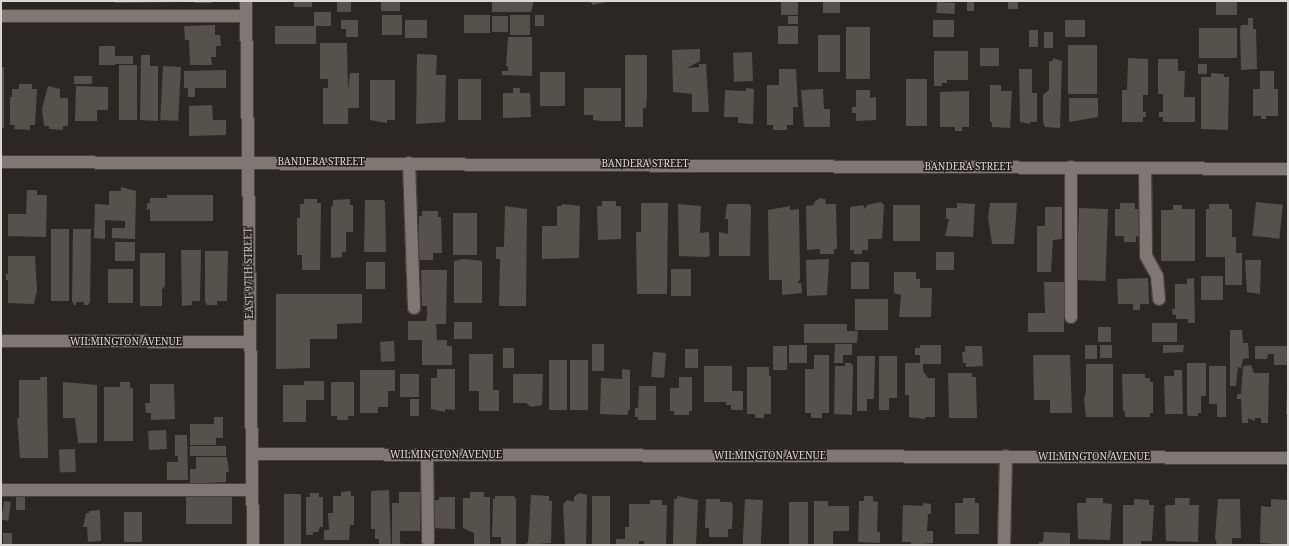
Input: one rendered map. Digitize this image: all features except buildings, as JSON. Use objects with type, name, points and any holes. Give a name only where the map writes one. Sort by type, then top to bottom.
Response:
[{"type":"street","name":"EAST 97TH STREET","points":[[246,1],[253,545]]},
{"type":"street","points":[[1,16],[246,16]]},
{"type":"street","name":"BANDERA STREET","points":[[1,162],[248,162],[1288,169]]},
{"type":"street","points":[[409,163],[414,308]]},
{"type":"street","points":[[1071,167],[1071,317]]},
{"type":"street","points":[[1145,168],[1146,256],[1157,276],[1159,298]]},
{"type":"street","name":"WILMINGTON AVENUE","points":[[1,341],[250,342]]},
{"type":"street","name":"WILMINGTON AVENUE","points":[[252,454],[1288,458]]},
{"type":"street","points":[[426,455],[428,542]]},
{"type":"street","points":[[1004,545],[1006,456]]},
{"type":"street","points":[[1,490],[252,490]]}]
